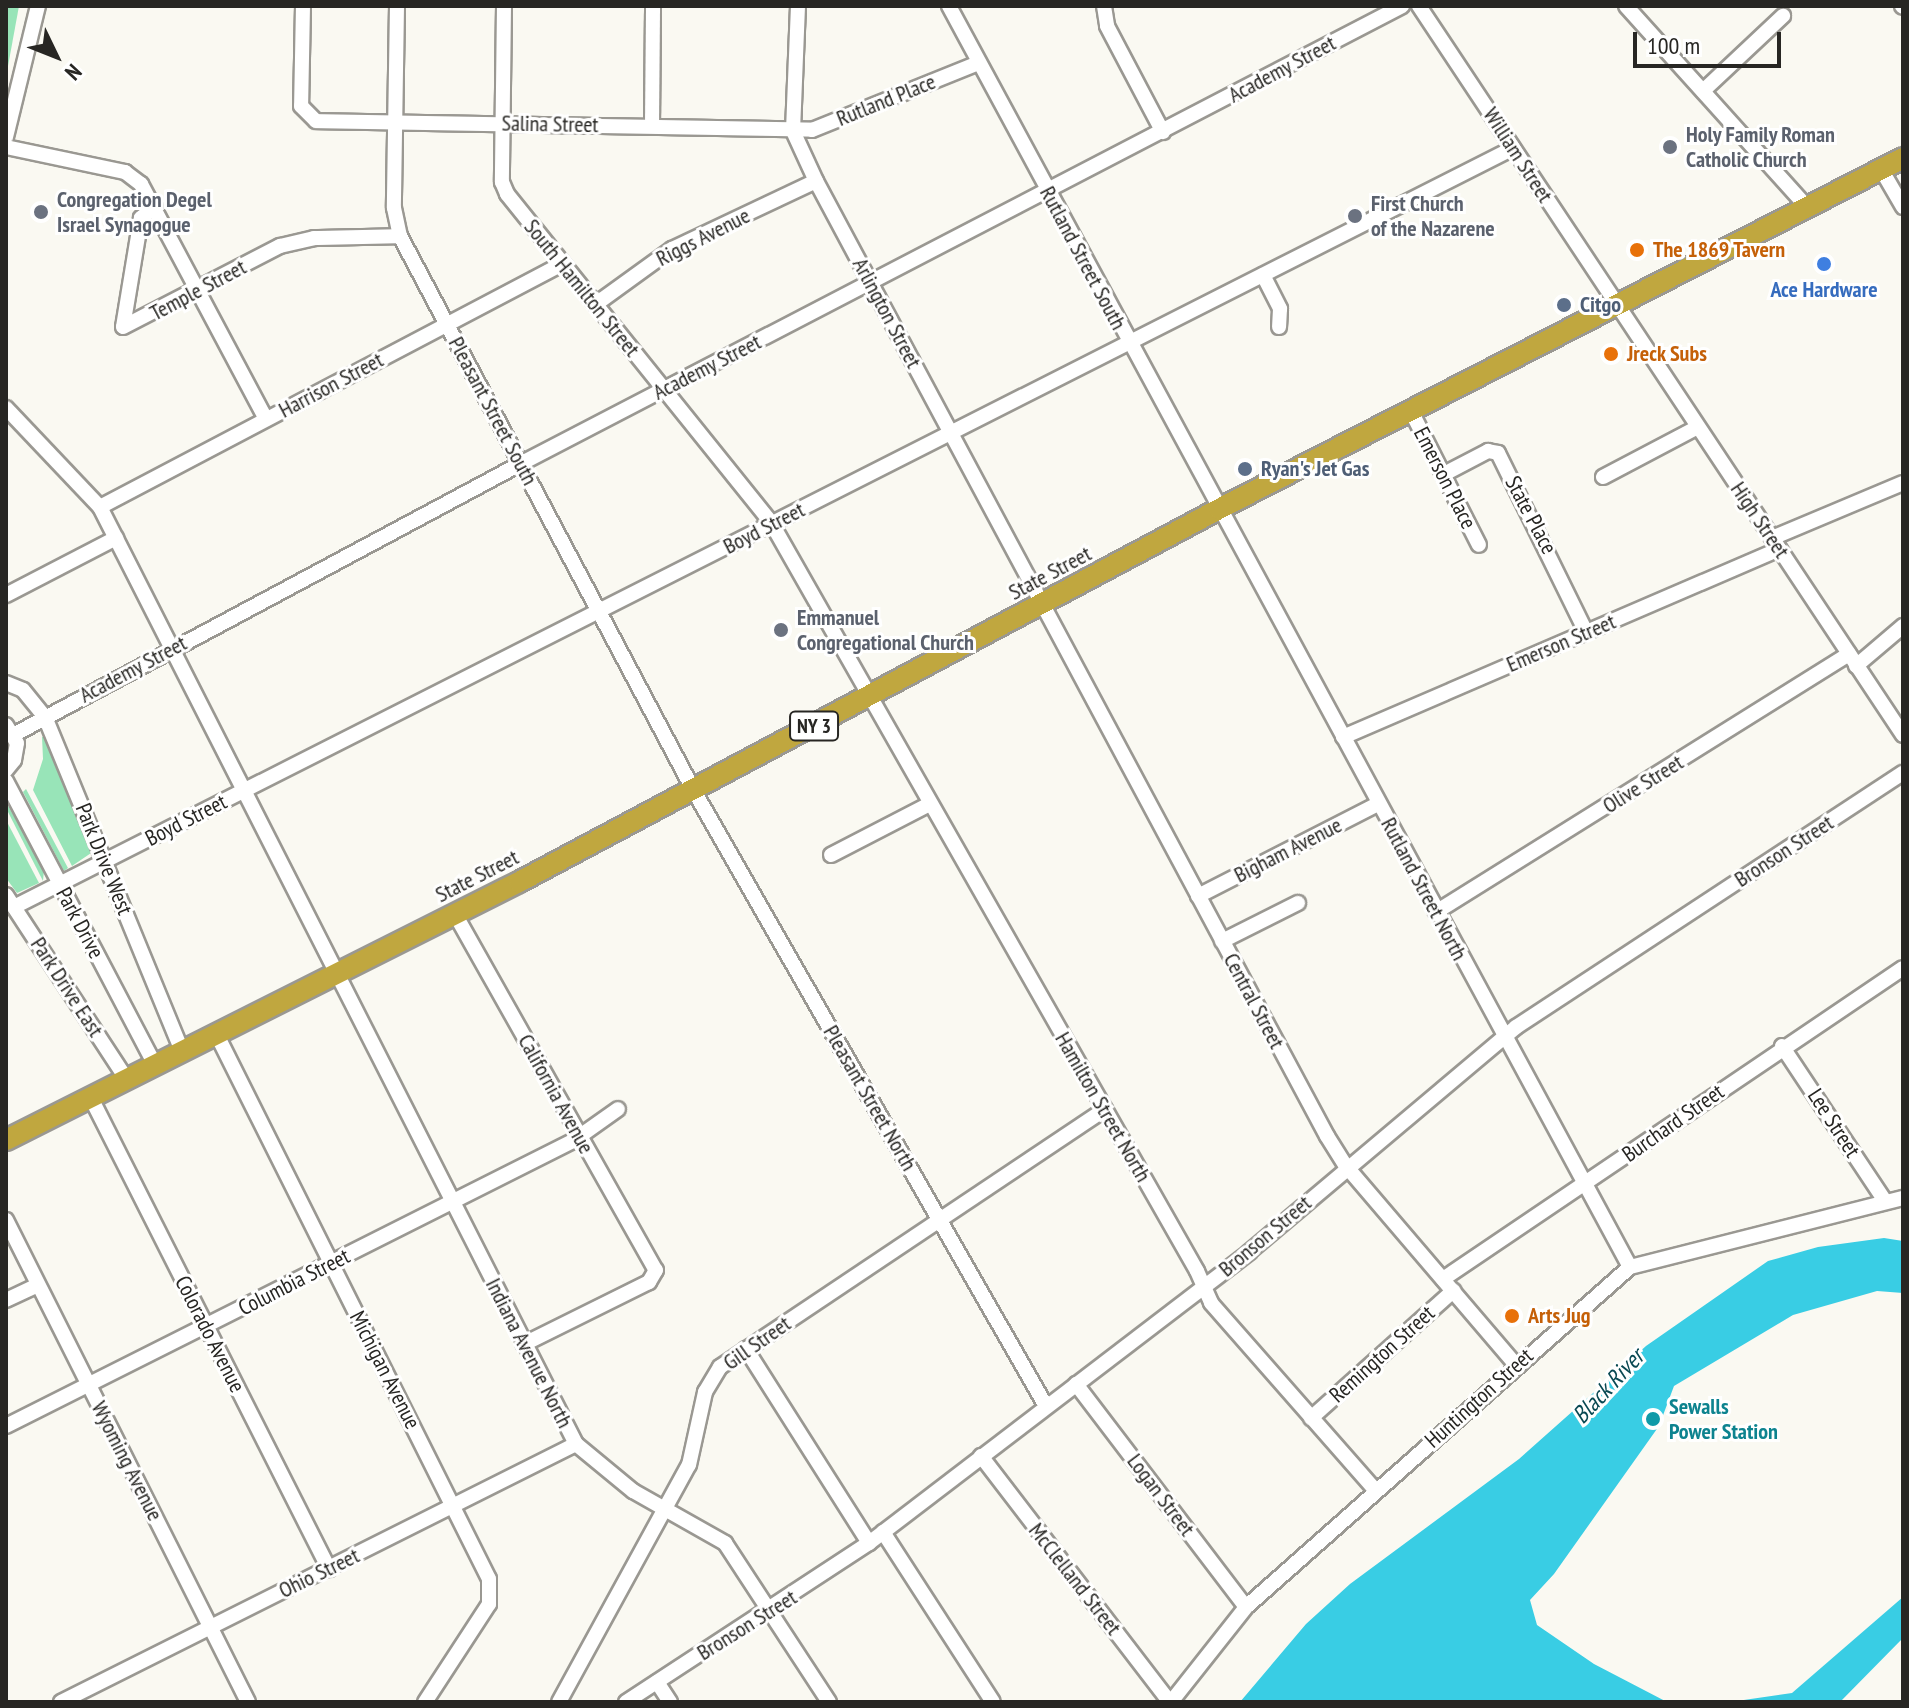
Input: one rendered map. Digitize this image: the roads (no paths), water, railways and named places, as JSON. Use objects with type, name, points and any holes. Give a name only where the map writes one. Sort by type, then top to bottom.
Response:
[{"type":"highway","name":"State Street","points":[[6,1140],[694,791],[1219,509],[1903,158]]},
{"type":"street","points":[[6,137],[38,6]]},
{"type":"street","name":"Salina Street","points":[[303,6],[301,106],[307,117],[793,131]]},
{"type":"street","name":"Pleasant Street South","points":[[397,6],[394,208],[400,236],[694,791]]},
{"type":"street","name":"South Hamilton Street","points":[[504,6],[502,182],[562,264],[772,524],[870,696]]},
{"type":"street","points":[[652,125],[653,6]]},
{"type":"street","name":"Arlington Street","points":[[798,6],[793,131],[816,181],[1041,605]]},
{"type":"street","name":"Rutland Street South","points":[[949,6],[1219,509]]},
{"type":"street","points":[[1104,6],[1107,26],[1163,132]]},
{"type":"street","name":"Academy Street","points":[[10,729],[45,717],[520,464],[1402,6]]},
{"type":"street","name":"William Street","points":[[1419,6],[1617,304]]},
{"type":"street","points":[[1626,6],[1807,207]]},
{"type":"street","points":[[1703,91],[1783,16]]},
{"type":"street","name":"Rutland Place","points":[[793,131],[812,130],[979,63]]},
{"type":"street","points":[[6,147],[125,172],[141,184],[266,419]]},
{"type":"street","name":"Boyd Street","points":[[10,901],[59,884],[245,791],[1513,148]]},
{"type":"street","points":[[1881,169],[1903,207]]},
{"type":"street","name":"Riggs Avenue","points":[[596,304],[672,249],[816,181]]},
{"type":"street","name":"Temple Street","points":[[155,207],[141,218],[120,323],[129,327],[198,289],[304,239],[400,236]]},
{"type":"street","name":"Harrison Street","points":[[100,507],[562,264]]},
{"type":"street","points":[[1263,275],[1280,309],[1279,327]]},
{"type":"street","name":"High Street","points":[[1617,304],[1903,735]]},
{"type":"street","name":"Indiana Avenue North","points":[[6,408],[100,507],[576,1444],[663,1509],[725,1543],[772,1610],[829,1702]]},
{"type":"street","name":"Emerson Place","points":[[1411,411],[1479,545]]},
{"type":"street","points":[[1603,477],[1698,427]]},
{"type":"street","name":"State Place","points":[[1444,474],[1488,451],[1498,453],[1586,632]]},
{"type":"street","name":"Emerson Street","points":[[1343,737],[1586,632],[1903,483]]},
{"type":"street","name":"Rutland Street North","points":[[1219,509],[1630,1267]]},
{"type":"street","points":[[6,595],[116,538]]},
{"type":"street","name":"Central Street","points":[[1041,605],[1346,1166],[1516,1365]]},
{"type":"street","name":"Olive Street","points":[[1436,912],[1903,626]]},
{"type":"street","name":"Park Drive West","points":[[6,683],[23,690],[45,717],[182,1051]]},
{"type":"street","name":"Hamilton Street North","points":[[870,696],[1203,1288],[1375,1490]]},
{"type":"street","points":[[6,770],[17,752],[10,729]]},
{"type":"street","name":"Bronson Street","points":[[626,1702],[772,1610],[869,1543],[1203,1288],[1516,1027],[1903,773]]},
{"type":"street","name":"Park Drive","points":[[6,781],[155,1065]]},
{"type":"street","name":"Pleasant Street North","points":[[694,791],[1046,1406]]},
{"type":"street","points":[[831,855],[930,804]]},
{"type":"street","name":"Bigham Avenue","points":[[1198,896],[1378,804]]},
{"type":"street","name":"Park Drive East","points":[[10,901],[127,1080]]},
{"type":"street","points":[[1222,941],[1298,903]]},
{"type":"street","name":"California Avenue","points":[[455,914],[656,1274],[649,1282],[524,1344]]},
{"type":"street","name":"Burchard Street","points":[[1448,1285],[1584,1183],[1782,1046],[1903,968]]},
{"type":"street","name":"Michigan Avenue","points":[[216,1033],[453,1505],[491,1592],[484,1613],[425,1702]]},
{"type":"street","name":"Lee Street","points":[[1782,1046],[1885,1201]]},
{"type":"street","name":"Colorado Avenue","points":[[91,1098],[329,1569]]},
{"type":"street","name":"Columbia Street","points":[[6,1426],[453,1203],[580,1135],[618,1109]]},
{"type":"street","name":"Gill Street","points":[[559,1702],[689,1465],[709,1381],[746,1349],[1105,1109]]},
{"type":"street","name":"Huntington Street","points":[[1170,1702],[1246,1607],[1630,1267],[1903,1198]]},
{"type":"street","name":"Wyoming Avenue","points":[[6,1220],[248,1702]]},
{"type":"street","points":[[6,1300],[38,1285]]},
{"type":"street","name":"Remington Street","points":[[1311,1418],[1448,1285]]},
{"type":"street","points":[[746,1349],[869,1543]]},
{"type":"street","name":"Logan Street","points":[[1076,1384],[1246,1607]]},
{"type":"street","name":"Ohio Street","points":[[61,1702],[576,1444]]},
{"type":"street","name":"McClelland Street","points":[[981,1456],[1170,1702]]},
{"type":"street","points":[[883,1532],[993,1702]]},
{"type":"street","points":[[657,1682],[670,1702]]},
{"type":"water","name":"Black River","points":[[1884,1238],[1903,1241],[1903,1293],[1877,1291],[1793,1315],[1674,1386],[1659,1426],[1554,1574],[1530,1600],[1537,1625],[1594,1664],[1667,1702],[1240,1702],[1306,1624],[1350,1584],[1519,1459],[1646,1346],[1768,1261],[1818,1247]]},
{"type":"water","points":[[1903,1597],[1903,1638],[1840,1702],[1730,1702],[1792,1693]]},
{"type":"place","name":"Holy Family Roman Catholic Church","points":[[1670,147]]},
{"type":"place","name":"Congregation Degel Israel Synagogue","points":[[41,212]]},
{"type":"place","name":"First Church of the Nazarene","points":[[1355,216]]},
{"type":"place","name":"The 1869 Tavern","points":[[1637,250]]},
{"type":"place","name":"Ace Hardware","points":[[1824,264]]},
{"type":"place","name":"Citgo","points":[[1564,305]]},
{"type":"place","name":"Jreck Subs","points":[[1611,354]]},
{"type":"place","name":"Ryan's Jet Gas","points":[[1245,469]]},
{"type":"place","name":"Emmanuel Congregational Church","points":[[781,630]]},
{"type":"place","name":"Arts Jug","points":[[1512,1316]]},
{"type":"place","name":"Sewalls Power Station","points":[[1653,1419]]}]
